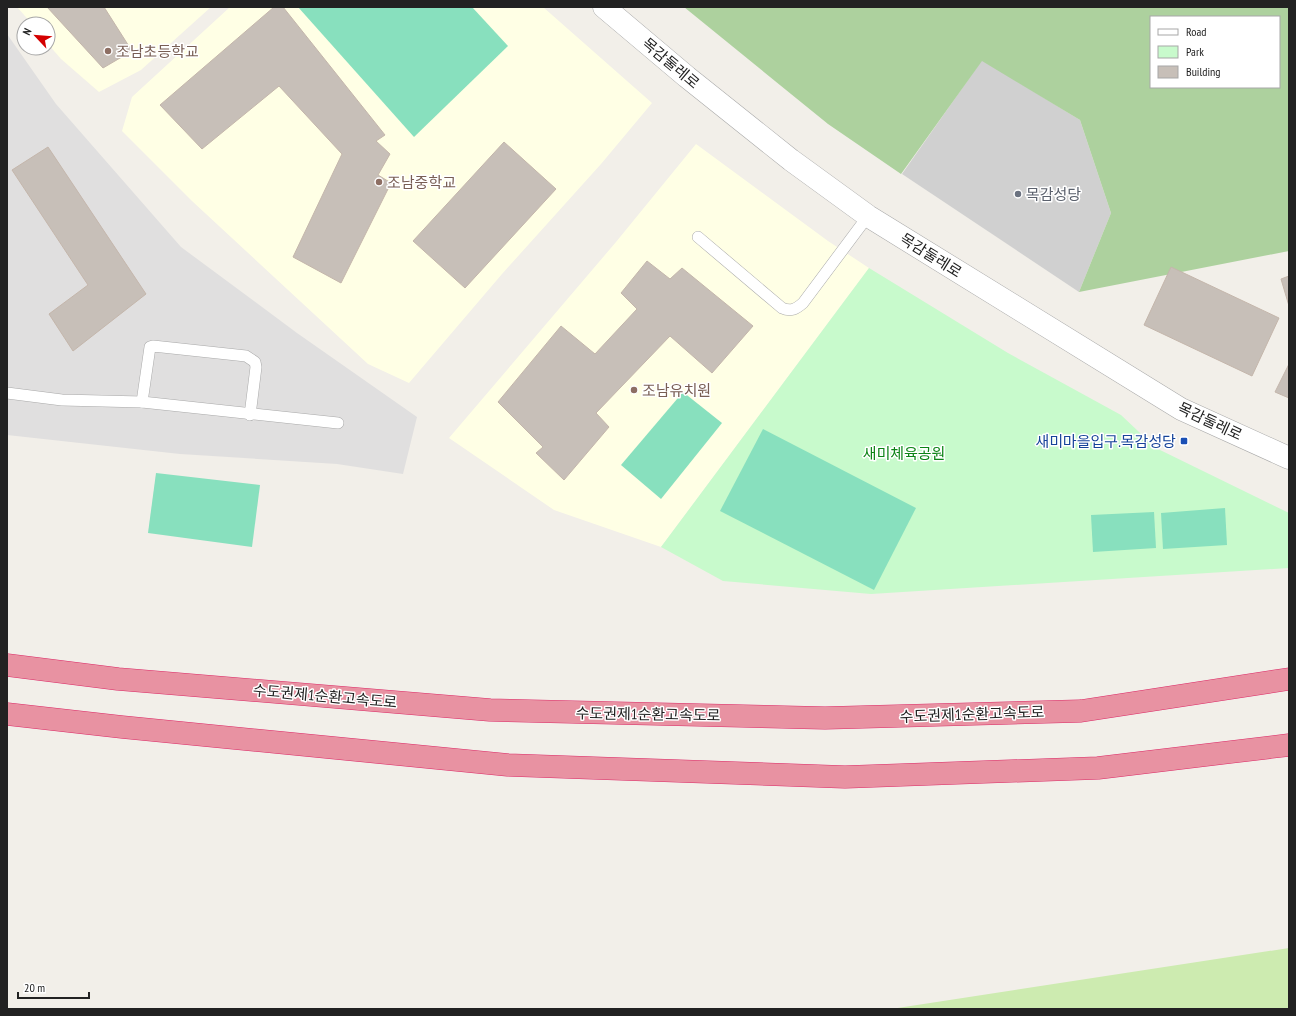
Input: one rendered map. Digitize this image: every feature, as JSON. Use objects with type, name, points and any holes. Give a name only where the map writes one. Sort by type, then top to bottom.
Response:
[{"type":"highway","name":"수도권제1순환고속도로","points":[[7,665],[118,679],[490,710],[825,718],[1081,711],[1289,679]]},
{"type":"highway","points":[[7,714],[122,728],[508,765],[845,777],[1098,768],[1289,745]]},
{"type":"street","name":"목감둘레로","points":[[604,7],[687,77],[791,160],[868,216],[1180,408],[1289,458]]},
{"type":"lane","points":[[698,238],[782,308],[787,310],[796,309],[803,303],[868,216]]},
{"type":"lane","points":[[142,402],[150,347],[153,346],[246,356],[255,362],[256,367],[250,415]]},
{"type":"lane","points":[[7,393],[62,400],[142,402],[250,415],[338,423]]},
{"type":"shaded area","name":"조남초등학교","points":[[17,7],[211,7],[141,70],[99,92],[56,53],[56,16],[25,16]]},
{"type":"shaded area","name":"조남중학교","points":[[230,7],[543,7],[652,103],[601,164],[502,274],[409,383],[368,364],[192,201],[122,131],[132,97]]},
{"type":"shaded area","points":[[7,34],[16,47],[16,56],[22,56],[56,104],[181,247],[297,333],[417,417],[403,474],[337,464],[180,454],[7,435]]},
{"type":"shaded area","name":"목감성당","points":[[982,60],[1080,120],[1111,213],[1079,292],[902,174]]},
{"type":"shaded area","name":"조남유치원","points":[[696,144],[828,241],[869,268],[661,547],[554,510],[449,438],[616,242]]},
{"type":"green space","points":[[298,7],[472,7],[508,46],[414,137]]},
{"type":"green space","points":[[684,7],[1289,7],[1289,251],[1079,292],[1111,213],[1080,120],[982,61],[901,174],[828,124]]},
{"type":"green space","name":"새미체육공원","points":[[869,268],[1008,353],[1121,415],[1156,448],[1289,513],[1289,568],[871,594],[723,581],[661,547]]},
{"type":"green space","points":[[683,392],[722,423],[661,499],[621,465]]},
{"type":"green space","points":[[763,429],[916,508],[874,590],[720,511]]},
{"type":"green space","points":[[156,473],[260,485],[252,547],[148,533]]},
{"type":"green space","points":[[1225,508],[1227,545],[1163,549],[1161,513]]},
{"type":"green space","points":[[1154,512],[1156,548],[1093,552],[1091,515]]},
{"type":"green space","points":[[1289,948],[1289,1009],[891,1009]]},
{"type":"building","points":[[47,7],[104,7],[132,51],[103,68]]},
{"type":"building","points":[[274,7],[283,7],[385,135],[376,141],[390,154],[378,175],[391,183],[341,283],[293,257],[342,154],[279,86],[202,149],[160,105]]},
{"type":"building","points":[[504,142],[556,189],[465,288],[413,241]]},
{"type":"building","points":[[48,147],[146,294],[73,351],[49,314],[88,285],[12,170]]},
{"type":"building","points":[[647,261],[670,279],[682,268],[753,326],[712,373],[670,336],[596,413],[609,427],[564,480],[536,453],[543,447],[498,402],[561,326],[595,354],[637,309],[621,293]]},
{"type":"building","points":[[1171,267],[1279,318],[1252,376],[1144,325]]},
{"type":"building","points":[[1289,276],[1289,306],[1281,279]]},
{"type":"building","points":[[1289,364],[1289,398],[1275,392]]},
{"type":"place","name":"조남초등학교","points":[[108,51]]},
{"type":"place","name":"조남중학교","points":[[379,182]]},
{"type":"place","name":"목감성당","points":[[1018,194]]},
{"type":"place","name":"조남유치원","points":[[634,390]]},
{"type":"place","name":"새미마을입구.목감성당","points":[[1184,441]]}]
